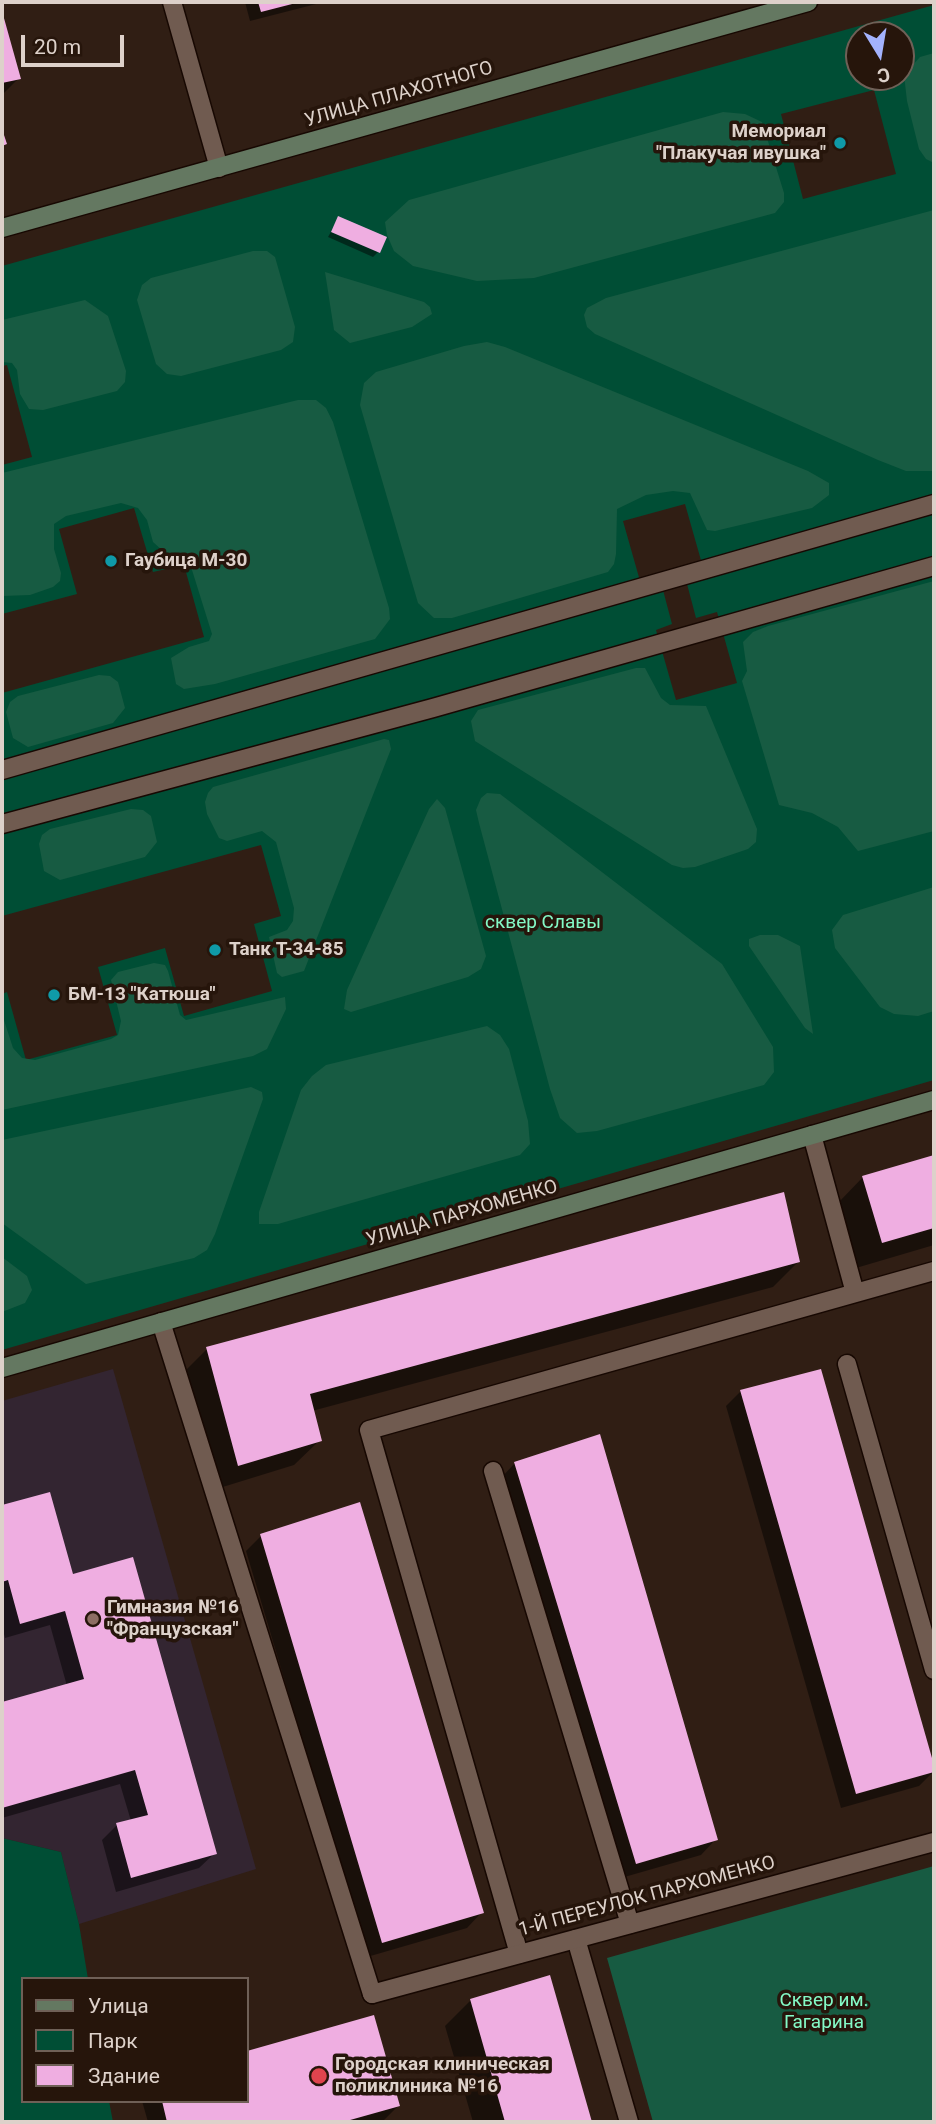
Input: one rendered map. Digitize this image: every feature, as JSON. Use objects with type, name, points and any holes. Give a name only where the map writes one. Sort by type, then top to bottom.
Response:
[{"type":"street","points":[[172,2],[219,168]]},
{"type":"street","name":"УЛИЦА ПЛАХОТНОГО","points":[[2,228],[808,2]]},
{"type":"street","points":[[2,770],[934,504]]},
{"type":"street","points":[[2,824],[433,708],[934,566]]},
{"type":"street","name":"УЛИЦА ПАРХОМЕНКО","points":[[2,1368],[934,1100]]},
{"type":"street","points":[[812,1135],[855,1293]]},
{"type":"street","points":[[519,1954],[369,1430],[934,1271]]},
{"type":"street","name":"1-Й ПЕРЕУЛОК ПАРХОМЕНКО","points":[[161,1322],[372,1994],[934,1842]]},
{"type":"street","points":[[847,1364],[934,1670]]},
{"type":"street","points":[[493,1471],[629,1924]]},
{"type":"street","points":[[576,1939],[629,2122]]},
{"type":"shaded area","name":"Гимназия №16 \"Французская\"","points":[[113,1369],[256,1869],[79,1924],[61,1852],[2,1838],[2,1401]]},
{"type":"green space","name":"сквер Славы","points":[[934,5],[934,1080],[2,1350],[2,994],[7,992],[26,1060],[117,1035],[98,967],[165,948],[184,1016],[272,991],[254,924],[281,916],[261,845],[2,916],[2,693],[204,637],[184,565],[153,572],[134,508],[59,529],[77,594],[2,614],[2,465],[32,457],[7,365],[2,366],[2,266],[845,30],[845,91],[870,91],[781,114],[803,199],[896,174],[874,91],[915,91],[915,21],[877,21]],"holes":[[[685,504],[706,578],[687,584],[696,618],[717,612],[737,683],[676,700],[656,630],[672,624],[663,590],[644,595],[623,521]]]},
{"type":"green space","points":[[934,53],[934,163],[926,159],[919,149],[907,101],[906,91],[915,91],[915,63],[920,57]]},
{"type":"green space","points":[[723,112],[745,114],[762,122],[784,193],[784,202],[775,213],[534,278],[477,281],[413,266],[394,251],[387,235],[385,222],[409,200]]},
{"type":"green space","points":[[934,210],[934,471],[906,471],[878,460],[595,334],[587,327],[584,315],[587,308],[606,298]]},
{"type":"green space","points":[[253,251],[267,251],[275,257],[295,327],[293,342],[281,350],[181,376],[167,374],[156,364],[137,300],[142,285],[151,278]]},
{"type":"green space","points":[[325,272],[424,302],[430,307],[432,314],[412,327],[350,343],[334,330]]},
{"type":"green space","points":[[85,300],[108,316],[126,371],[125,382],[117,391],[43,410],[29,409],[20,394],[17,370],[12,363],[2,362],[2,320]]},
{"type":"green space","points":[[487,342],[808,471],[829,483],[829,495],[812,508],[715,531],[707,530],[690,493],[673,491],[646,495],[617,509],[616,554],[614,564],[608,572],[452,618],[434,618],[418,603],[360,405],[364,383],[376,372],[464,346]]},
{"type":"green space","points":[[298,400],[316,400],[326,408],[333,422],[389,608],[390,619],[375,639],[215,684],[184,689],[176,684],[171,658],[189,647],[209,641],[212,634],[192,570],[188,560],[163,551],[153,542],[147,520],[138,508],[121,503],[66,516],[54,524],[54,549],[61,573],[60,581],[53,587],[30,595],[2,596],[2,473]]},
{"type":"green space","points":[[934,581],[934,831],[858,851],[838,827],[812,813],[779,805],[742,681],[747,671],[743,642],[753,632],[768,626]]},
{"type":"green space","points":[[636,668],[645,668],[661,698],[670,705],[706,706],[757,829],[756,842],[748,849],[695,867],[672,865],[475,741],[471,721],[478,710]]},
{"type":"green space","points":[[99,675],[110,676],[118,682],[125,708],[113,723],[28,747],[13,738],[6,712],[10,702],[18,696]]},
{"type":"green space","points":[[384,739],[389,740],[391,749],[304,971],[282,977],[277,973],[269,937],[287,930],[293,921],[294,908],[276,842],[262,831],[227,841],[219,838],[207,814],[205,802],[208,793],[213,787]]},
{"type":"green space","points":[[487,793],[500,794],[722,964],[773,1047],[774,1072],[764,1085],[597,1131],[577,1133],[560,1118],[476,810],[481,798]]},
{"type":"green space","points":[[437,799],[445,808],[486,956],[481,969],[468,977],[351,1012],[344,1009],[347,990],[429,809]]},
{"type":"green space","points":[[131,809],[143,810],[151,816],[157,842],[145,857],[60,880],[44,871],[39,844],[42,835],[50,829]]},
{"type":"green space","points":[[934,887],[934,1011],[918,1016],[894,1014],[880,1007],[835,948],[832,930],[843,915]]},
{"type":"green space","points":[[760,935],[778,935],[800,946],[813,1034],[805,1028],[749,946],[749,939]]},
{"type":"green space","points":[[154,963],[165,965],[180,1015],[186,1020],[285,997],[286,1009],[267,1049],[253,1056],[2,1110],[2,1014],[13,1048],[22,1058],[35,1060],[111,1039],[118,1035],[121,1021],[111,980],[118,972]]},
{"type":"green space","points":[[487,1026],[500,1035],[509,1049],[528,1121],[530,1144],[520,1155],[278,1224],[259,1224],[259,1212],[301,1090],[312,1076],[326,1065]]},
{"type":"green space","points":[[251,1087],[262,1092],[263,1099],[215,1234],[207,1250],[194,1258],[86,1284],[2,1223],[2,1140]]},
{"type":"green space","points":[[2,1257],[27,1276],[32,1290],[25,1303],[2,1312]]},
{"type":"green space","points":[[2,1838],[61,1852],[79,1924],[88,1977],[21,1977],[21,2103],[109,2103],[113,2122],[2,2122]]},
{"type":"green space","name":"Сквер им. Гагарина","points":[[934,1866],[934,2122],[653,2122],[607,1958]]},
{"type":"building","points":[[258,2],[296,2],[296,3],[261,12]]},
{"type":"building","points":[[2,11],[21,79],[2,83]]},
{"type":"building","points":[[2,129],[7,144],[2,146]]},
{"type":"building","points":[[338,216],[387,237],[380,253],[331,232]]},
{"type":"building","points":[[934,1155],[934,1228],[882,1243],[862,1176]]},
{"type":"building","points":[[784,1192],[800,1262],[310,1394],[322,1441],[238,1466],[206,1347]]},
{"type":"building","points":[[821,1369],[934,1765],[934,1772],[856,1794],[740,1390]]},
{"type":"building","points":[[600,1434],[718,1840],[636,1864],[514,1462]]},
{"type":"building","points":[[50,1492],[73,1574],[133,1557],[217,1854],[131,1878],[116,1823],[148,1815],[135,1770],[2,1808],[2,1702],[84,1679],[65,1611],[20,1624],[8,1580],[2,1582],[2,1505]]},
{"type":"building","points":[[360,1502],[484,1913],[382,1943],[260,1534]]},
{"type":"building","points":[[550,1975],[592,2122],[505,2122],[470,1999]]},
{"type":"building","name":"Городская клиническая поликлиника №16","points":[[374,2015],[400,2106],[343,2122],[167,2122],[162,2103],[248,2103],[248,2051]]},
{"type":"place","name":"Мемориал \"Плакучая ивушка\"","points":[[840,143]]},
{"type":"place","name":"Гаубица М-30","points":[[111,561]]},
{"type":"place","name":"Танк Т-34-85","points":[[215,950]]},
{"type":"place","name":"БМ-13 \"Катюша\"","points":[[54,995]]},
{"type":"place","name":"Гимназия №16 \"Французская\"","points":[[93,1619]]},
{"type":"place","name":"Городская клиническая поликлиника №16","points":[[319,2076]]}]
